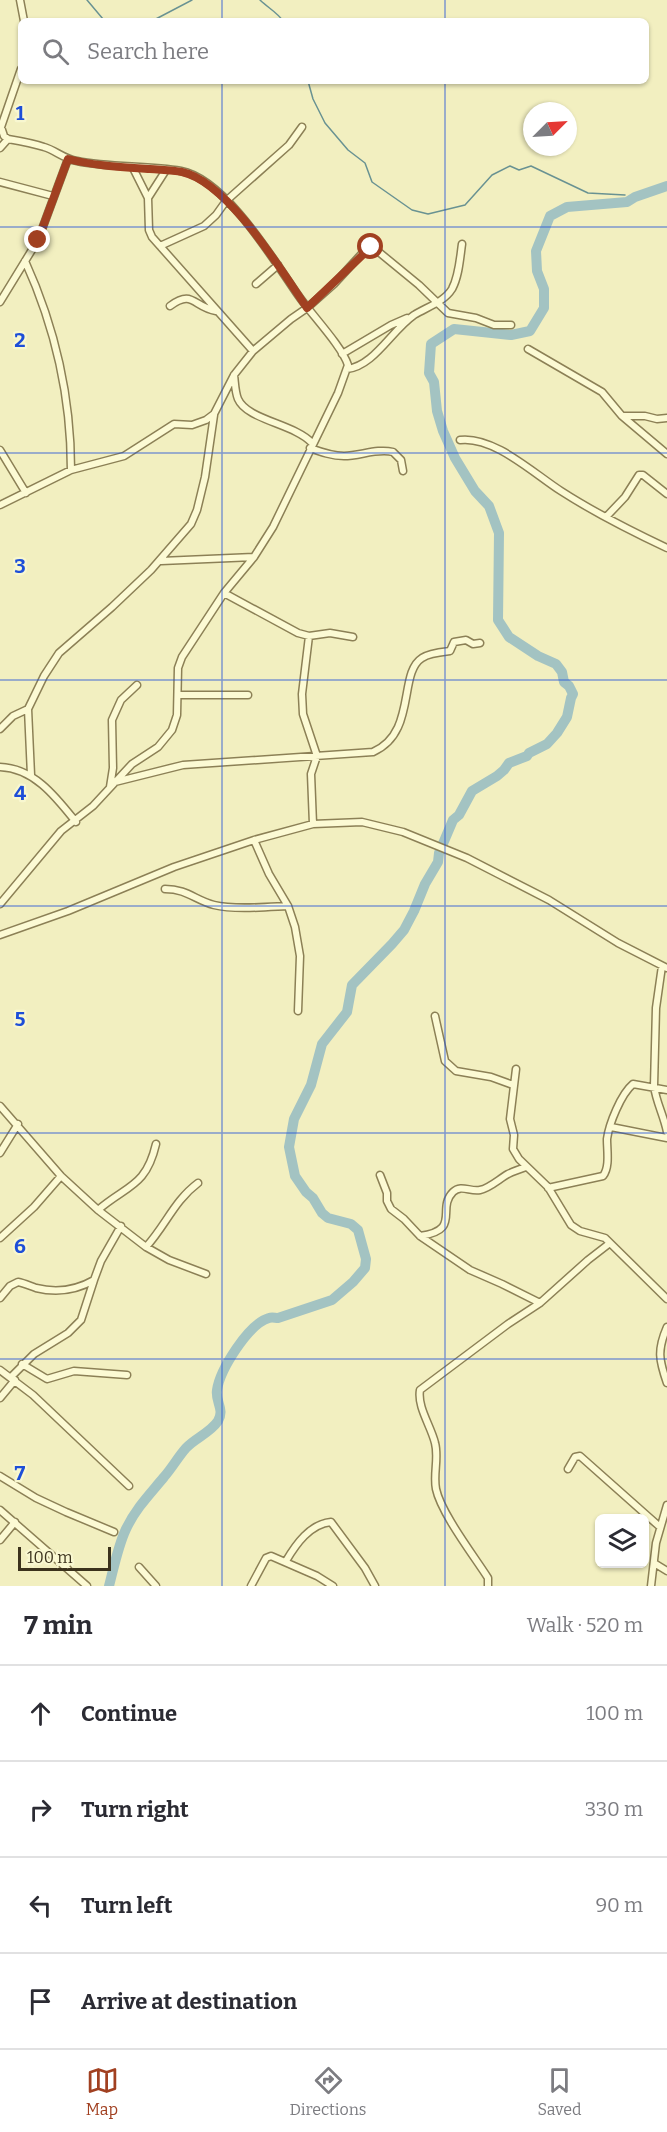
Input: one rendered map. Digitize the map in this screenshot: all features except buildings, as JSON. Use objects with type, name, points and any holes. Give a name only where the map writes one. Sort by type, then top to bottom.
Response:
[{"type":"street","points":[[20,0],[23,18]]},
{"type":"street","points":[[0,903],[61,831],[76,822],[132,764],[158,747],[172,730],[177,715],[178,668],[182,657],[224,593],[254,557],[273,527],[338,393],[347,369],[347,362],[342,354],[278,265],[226,201],[194,175],[68,159],[44,147],[8,139],[4,136],[1,129],[3,110],[18,76]]},
{"type":"street","points":[[160,246],[204,226],[226,201],[267,167],[289,145],[302,128]]},
{"type":"street","points":[[0,148],[8,139]]},
{"type":"street","points":[[0,302],[38,240],[68,159]]},
{"type":"street","points":[[133,168],[148,198],[150,232],[253,351]]},
{"type":"street","points":[[148,198],[166,170]]},
{"type":"street","points":[[0,182],[53,196]]},
{"type":"street","points":[[347,369],[366,362],[396,330],[448,294],[455,282],[462,244]]},
{"type":"street","points":[[31,775],[28,709],[44,676],[59,653],[112,607],[179,541],[195,516],[205,477],[214,414],[234,375],[253,351],[307,308],[369,247],[380,253],[444,310],[454,315],[476,318],[494,325],[512,325]]},
{"type":"street","points":[[25,261],[42,303],[57,355],[68,415],[71,471]]},
{"type":"street","points":[[256,284],[278,265]]},
{"type":"street","points":[[170,306],[185,298],[216,311]]},
{"type":"street","points":[[342,354],[391,325],[414,316]]},
{"type":"street","points":[[528,349],[602,392],[622,416],[667,454]]},
{"type":"street","points":[[234,375],[238,398],[246,408],[269,421],[290,427],[305,435],[311,445],[334,455],[344,456],[380,451],[393,452],[401,460],[403,471]]},
{"type":"street","points":[[0,505],[71,471],[117,459],[136,450],[174,424],[192,425],[214,414]]},
{"type":"street","points":[[622,416],[667,418]]},
{"type":"street","points":[[460,440],[470,439],[490,445],[561,491],[667,548]]},
{"type":"street","points":[[0,450],[26,493]]},
{"type":"street","points":[[608,516],[626,497],[639,475],[643,475],[667,494]]},
{"type":"street","points":[[160,561],[254,557]]},
{"type":"street","points":[[224,593],[287,628],[309,636],[330,633],[353,637]]},
{"type":"street","points":[[309,636],[303,680],[303,714],[317,756],[311,774],[313,824]]},
{"type":"street","points":[[115,782],[183,765],[374,752],[386,746],[401,721],[411,675],[417,663],[422,658],[450,651],[454,642],[466,640],[473,644],[480,643]]},
{"type":"street","points":[[110,788],[114,759],[112,720],[121,700],[137,685]]},
{"type":"street","points":[[178,695],[248,695]]},
{"type":"street","points":[[0,729],[13,716],[28,709]]},
{"type":"street","points":[[0,767],[31,775],[76,822]]},
{"type":"street","points":[[0,935],[174,867],[254,840],[313,824],[362,822],[403,832],[467,858],[549,900],[618,943],[664,968],[656,1008],[654,1086],[655,1098],[663,1115],[667,1132]]},
{"type":"street","points":[[254,840],[288,906],[295,927],[300,956],[298,1011]]},
{"type":"street","points":[[165,889],[184,891],[215,905],[288,906]]},
{"type":"street","points":[[435,1016],[445,1061],[456,1071],[491,1077],[513,1085]]},
{"type":"street","points":[[516,1069],[510,1119],[514,1135],[513,1149],[519,1159],[548,1188],[571,1225],[580,1231],[605,1238],[667,1299]]},
{"type":"street","points":[[548,1188],[603,1176],[607,1171],[610,1127],[630,1087],[638,1084],[667,1090]]},
{"type":"street","points":[[0,1106],[62,1176],[98,1210],[146,1247],[169,1260],[206,1274]]},
{"type":"street","points":[[0,1153],[18,1124]]},
{"type":"street","points":[[610,1127],[667,1138]]},
{"type":"street","points":[[98,1210],[135,1184],[151,1164],[156,1144]]},
{"type":"street","points":[[420,1236],[442,1229],[449,1197],[454,1191],[463,1188],[482,1190],[510,1173],[526,1167]]},
{"type":"street","points":[[380,1175],[391,1209],[420,1236],[470,1270],[540,1303]]},
{"type":"street","points":[[0,1238],[34,1207],[62,1176]]},
{"type":"street","points":[[146,1247],[159,1233],[181,1197],[198,1183]]},
{"type":"street","points":[[0,1398],[22,1364],[42,1348],[69,1333],[81,1320],[101,1261],[121,1226]]},
{"type":"street","points":[[488,1586],[488,1578],[460,1536],[436,1490],[436,1445],[424,1414],[419,1392],[422,1387],[540,1303],[594,1254],[610,1243]]},
{"type":"street","points":[[0,1298],[10,1286],[18,1282],[45,1290],[60,1291],[74,1289],[94,1280]]},
{"type":"street","points":[[667,1327],[659,1354],[667,1383]]},
{"type":"street","points":[[22,1364],[45,1379],[74,1371],[127,1375]]},
{"type":"street","points":[[0,1370],[13,1379],[129,1486]]},
{"type":"street","points":[[568,1469],[575,1457],[580,1456],[660,1527]]},
{"type":"street","points":[[0,1476],[58,1509],[114,1532]]},
{"type":"street","points":[[651,1586],[660,1527],[667,1505]]},
{"type":"street","points":[[0,1510],[87,1586]]},
{"type":"street","points":[[0,1540],[15,1522]]},
{"type":"street","points":[[286,1562],[294,1548],[311,1529],[331,1522],[365,1568],[375,1586]]},
{"type":"street","points":[[251,1586],[267,1556],[286,1562],[333,1586]]},
{"type":"street","points":[[654,1563],[667,1571]]},
{"type":"street","points":[[139,1567],[156,1586]]},
{"type":"waterway","points":[[87,0],[102,18]]},
{"type":"waterway","points":[[158,18],[192,0]]},
{"type":"waterway","points":[[260,0],[280,18]]},
{"type":"waterway","points":[[309,84],[313,99],[325,123],[348,150],[365,163],[372,182],[412,210],[428,214],[465,205],[492,175],[510,166],[519,170],[531,166],[588,193],[625,195]]},
{"type":"waterway","points":[[109,1586],[121,1542],[134,1514],[186,1448],[218,1421],[221,1413],[217,1394],[219,1381],[229,1360],[244,1338],[252,1329],[269,1318],[278,1318],[332,1300],[365,1268],[366,1259],[358,1230],[351,1224],[328,1218],[322,1213],[295,1176],[289,1147],[294,1119],[311,1085],[322,1044],[347,1012],[352,985],[404,930],[438,862],[439,853],[453,820],[459,815],[472,791],[497,776],[509,763],[547,744],[567,717],[573,694],[564,682],[562,672],[556,664],[538,656],[509,637],[498,620],[499,533],[489,506],[475,491],[455,458],[443,431],[437,411],[434,382],[429,373],[431,344],[454,329],[511,335],[530,331],[544,308],[544,289],[537,271],[536,251],[550,216],[567,207],[627,202],[667,186]]},
{"type":"route","points":[[38,240],[68,159],[133,168],[180,171],[201,179],[247,224],[307,308],[334,284],[368,247],[371,247]]}]
